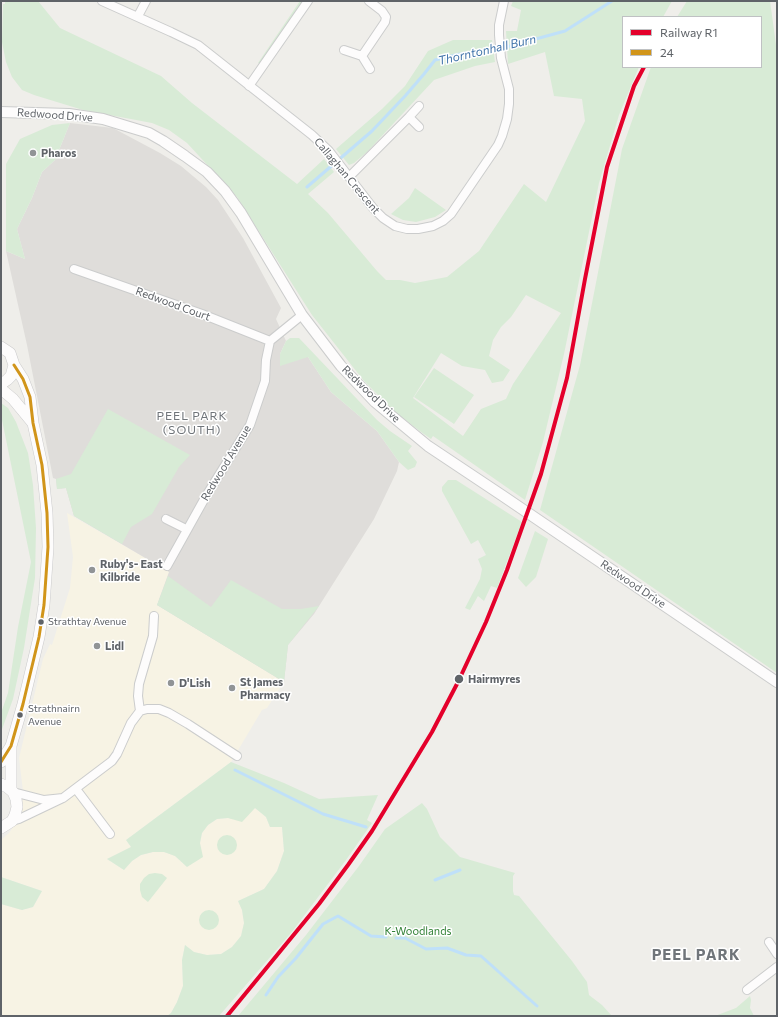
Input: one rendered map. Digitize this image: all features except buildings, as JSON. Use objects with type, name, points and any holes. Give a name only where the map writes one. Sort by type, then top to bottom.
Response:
[{"type":"main road","points":[[1,762],[11,746],[39,637],[46,580],[48,547],[47,513],[42,465],[33,423],[30,397],[13,359],[3,346]]},
{"type":"main road","points":[[1,384],[11,376],[14,364]]},
{"type":"main road","points":[[1,389],[13,399],[33,423]]},
{"type":"main road","points":[[11,746],[12,791]]},
{"type":"main road","points":[[1,784],[8,787],[12,791],[17,807],[12,821],[1,828]]},
{"type":"street","name":"Callaghan Crescent","points":[[102,1],[193,42],[312,135],[330,152],[373,208],[383,218],[395,226],[407,229],[418,229],[434,226],[447,218],[498,145],[507,119],[509,104],[509,91],[502,61],[499,35],[499,25],[504,1]]},
{"type":"street","points":[[138,16],[146,1]]},
{"type":"street","points":[[249,86],[308,1]]},
{"type":"street","points":[[362,56],[385,22],[386,17],[382,11],[369,1]]},
{"type":"street","points":[[344,50],[362,56],[370,69]]},
{"type":"street","points":[[349,177],[419,106]]},
{"type":"street","name":"Redwood Drive","points":[[1,112],[69,114],[103,118],[144,131],[169,144],[207,172],[225,191],[241,213],[302,315],[341,366],[375,402],[428,446],[777,682]]},
{"type":"street","points":[[409,117],[419,127]]},
{"type":"street","name":"Redwood Court","points":[[74,269],[202,314],[270,341]]},
{"type":"street","points":[[270,341],[302,315]]},
{"type":"street","name":"Redwood Avenue","points":[[167,566],[186,529],[250,424],[265,380],[266,360],[270,341]]},
{"type":"street","points":[[166,519],[186,529]]},
{"type":"street","points":[[140,711],[138,696],[139,684],[153,636],[154,616]]},
{"type":"street","points":[[12,821],[63,798],[112,761],[117,754],[131,723],[140,711],[147,709],[159,709],[169,713],[237,756]]},
{"type":"street","points":[[76,789],[110,834]]},
{"type":"street","points":[[12,791],[44,800],[63,798]]},
{"type":"street","points":[[768,942],[777,954]]},
{"type":"street","points":[[747,990],[777,968]]},
{"type":"shaded area","points":[[70,123],[113,128],[181,166],[206,187],[218,200],[243,238],[281,308],[276,319],[286,341],[280,354],[308,357],[331,392],[377,431],[399,462],[397,471],[374,519],[314,614],[288,645],[284,682],[157,605],[169,572],[74,516],[66,488],[57,489],[56,479],[53,478],[27,345],[6,251],[25,259],[17,229],[32,198],[42,172],[55,160]]},
{"type":"shaded area","points":[[67,513],[170,572],[157,605],[284,682],[267,708],[262,710],[231,762],[126,840],[131,847],[107,859],[124,870],[132,861],[141,855],[153,852],[164,852],[175,856],[187,867],[201,854],[200,843],[202,833],[208,825],[217,819],[228,818],[238,820],[255,808],[266,817],[270,827],[282,827],[284,851],[277,871],[264,889],[238,901],[242,910],[244,923],[241,936],[232,947],[221,954],[207,955],[194,952],[185,945],[182,960],[183,986],[177,1002],[171,1013],[167,1016],[1,1016],[1,904],[22,910],[33,907],[42,891],[1,877],[1,840],[9,833],[22,814],[23,791],[19,758],[43,659],[50,644],[52,645],[70,588],[73,557]]},
{"type":"green space","points":[[5,1],[38,1],[60,28],[161,76],[192,103],[297,184],[324,159],[334,172],[308,194],[328,213],[386,280],[400,280],[415,283],[447,277],[479,251],[524,184],[546,202],[585,121],[582,99],[554,96],[545,52],[508,64],[506,31],[517,31],[521,10],[511,6],[513,1],[672,1],[664,16],[622,16],[622,68],[639,68],[619,115],[599,183],[564,354],[543,442],[525,500],[433,436],[431,439],[421,432],[395,412],[364,381],[312,315],[237,197],[187,143],[169,130],[152,123],[83,110],[22,90],[12,77],[6,62],[2,42],[3,4],[5,4]],"holes":[[[526,295],[561,313],[513,384],[506,399],[481,409],[463,436],[413,398],[441,353],[462,366],[485,370],[492,383],[503,381],[510,370],[489,356],[493,340],[501,327],[511,317]]]},
{"type":"green space","points":[[300,1],[304,1],[260,64],[258,63]]},
{"type":"green space","points":[[687,1],[770,1],[777,52],[777,673],[540,510],[580,365],[622,149],[651,68],[762,68],[762,16],[678,16]]},
{"type":"green space","points":[[453,40],[492,40],[495,62],[475,66],[434,80],[367,152],[354,163],[349,165],[336,149],[382,109],[405,86],[428,51]]},
{"type":"green space","points":[[70,123],[55,160],[42,172],[32,198],[17,229],[25,259],[6,251],[6,164],[20,139],[52,125]]},
{"type":"green space","points":[[415,188],[446,210],[435,217],[416,222],[403,220],[391,214],[409,198]]},
{"type":"green space","points":[[290,338],[299,338],[377,420],[412,446],[408,451],[417,462],[415,467],[408,470],[399,462],[377,431],[331,392],[308,357],[280,366],[280,354],[286,341]]},
{"type":"green space","points":[[434,368],[474,395],[454,424],[414,397]]},
{"type":"green space","points":[[1,403],[8,408],[16,422],[28,453],[33,485],[36,528],[35,578],[24,648],[13,699],[1,732],[1,713],[8,693],[18,627],[31,562],[1,415]]},
{"type":"green space","points":[[108,409],[190,455],[179,467],[152,514],[131,527],[122,544],[74,516],[66,488],[57,489],[56,479],[71,474]]},
{"type":"green space","points":[[448,480],[456,480],[522,522],[497,588],[491,586],[484,601],[478,596],[470,610],[465,608],[480,579],[482,569],[478,559],[486,555],[478,540],[471,544],[442,491],[442,487]]},
{"type":"green space","points":[[535,531],[548,539],[536,577],[526,587],[518,578]]},
{"type":"green space","points":[[168,576],[211,607],[231,580],[282,609],[301,609],[319,606],[288,645],[284,682],[157,605]]},
{"type":"green space","points":[[231,762],[319,799],[378,795],[367,820],[372,823],[291,933],[219,1016],[167,1016],[171,1013],[177,1002],[183,986],[182,960],[185,945],[194,952],[207,955],[221,954],[232,947],[241,936],[244,923],[242,910],[238,901],[264,889],[277,871],[284,851],[282,827],[270,827],[266,817],[255,808],[242,822],[228,818],[217,819],[208,825],[202,833],[200,843],[203,857],[187,867],[175,856],[164,852],[153,852],[141,855],[132,861],[124,870],[107,859],[131,847],[126,840]]},
{"type":"green space","name":"K-Woodlands","points":[[422,803],[427,809],[440,837],[460,857],[515,873],[513,876],[514,895],[519,896],[572,961],[587,982],[589,995],[602,1005],[612,1016],[238,1016],[306,935],[359,866],[385,829]]},
{"type":"green space","points":[[227,835],[234,838],[237,845],[234,852],[227,855],[220,852],[217,845],[220,838]]},
{"type":"green space","points":[[149,874],[162,874],[167,878],[148,902],[142,897],[140,884]]},
{"type":"green space","points":[[1,877],[42,891],[33,907],[22,910],[1,904]]},
{"type":"green space","points":[[205,910],[213,910],[219,916],[219,924],[213,930],[205,930],[199,924],[199,916]]},
{"type":"green space","points":[[750,996],[750,1008],[754,1016],[715,1016],[736,1008]]},
{"type":"waterway","name":"Thorntonhall Burn","points":[[307,187],[372,131],[406,95],[435,60],[460,54],[510,46],[565,31],[612,1]]},
{"type":"waterway","points":[[235,770],[323,814],[366,827]]},
{"type":"waterway","points":[[435,880],[460,870]]},
{"type":"waterway","points":[[266,995],[278,977],[296,958],[323,924],[338,916],[371,936],[386,937]]},
{"type":"waterway","points":[[396,938],[405,938],[426,949],[447,948],[466,955],[481,956],[537,1006]]},
{"type":"rail line","name":"R1","points":[[227,1016],[319,904],[372,831],[432,732],[458,682],[486,622],[507,570],[541,474],[567,378],[607,167],[634,86],[643,68]]},
{"type":"transit line","name":"24","points":[[1,762],[11,746],[39,637],[44,605],[48,547],[47,513],[42,465],[33,423],[30,397],[23,379],[14,365]]},
{"type":"place","name":"Pharos","points":[[33,153]]},
{"type":"place","name":"Ruby's- East Kilbride","points":[[92,570]]},
{"type":"place","name":"Strathtay Avenue","points":[[41,622]]},
{"type":"place","name":"Lidl","points":[[97,646]]},
{"type":"place","name":"Hairmyres","points":[[459,679]]},
{"type":"place","name":"D'Lish","points":[[171,683]]},
{"type":"place","name":"St James Pharmacy","points":[[232,688]]},
{"type":"place","name":"Strathnairn Avenue","points":[[20,715]]},
{"type":"district","name":"PEEL PARK (SOUTH)","points":[[192,423]]},
{"type":"district","name":"PEEL PARK","points":[[696,955]]}]
